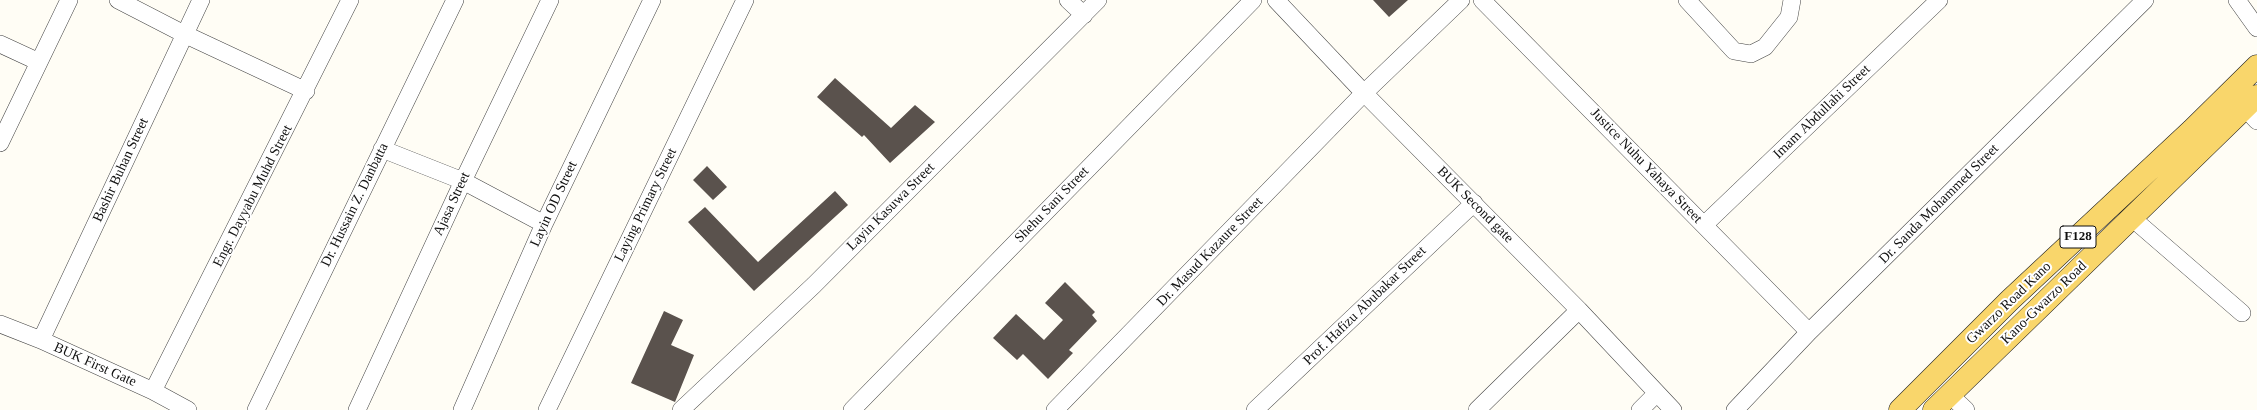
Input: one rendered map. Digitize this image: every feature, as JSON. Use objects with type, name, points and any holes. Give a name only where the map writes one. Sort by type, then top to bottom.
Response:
[{"type":"main road","name":"Gwarzo Road Kano","points":[[1900,410],[2010,300],[2192,130],[2257,66]]},
{"type":"main road","name":"Kano-Gwarzo Road","points":[[1934,410],[2132,218],[2253,109]]},
{"type":"street","points":[[0,143],[69,0]]},
{"type":"street","points":[[118,0],[184,34],[306,91]]},
{"type":"street","name":"Bashir Buhan Street","points":[[41,340],[201,0]]},
{"type":"street","name":"Engr. Dayyabu Muhd Street","points":[[153,391],[306,91],[350,0]]},
{"type":"street","name":"Dr. Hussain Z. Danbatta","points":[[256,410],[455,0]]},
{"type":"street","name":"Ajasa Street","points":[[357,410],[463,181],[550,0]]},
{"type":"street","name":"Layin OD Street","points":[[462,410],[544,224],[652,0]]},
{"type":"street","name":"Laying Primary Street","points":[[547,410],[745,0]]},
{"type":"street","points":[[1068,0],[1084,15]]},
{"type":"street","name":"Layin Kasuwa Street","points":[[681,410],[814,285],[1098,0]]},
{"type":"street","name":"Shehu Sani Street","points":[[852,410],[1253,0]]},
{"type":"street","name":"BUK Second gate","points":[[1276,0],[1364,93],[1579,310],[1656,394],[1673,410]]},
{"type":"street","name":"Dr. Masud Kazaure Street","points":[[1055,410],[1364,93],[1461,0]]},
{"type":"street","name":"Justice Nuhu Yahaya Street","points":[[1482,0],[1808,332]]},
{"type":"street","points":[[1688,0],[1734,50],[1751,54],[1765,47],[1789,17],[1792,0]]},
{"type":"street","name":"Imam Abdullahi Street","points":[[1704,225],[1939,0]]},
{"type":"street","name":"Dr. Sanda Mohammed Street","points":[[1735,410],[1808,332],[2146,0]]},
{"type":"street","points":[[2237,0],[2257,28]]},
{"type":"street","points":[[0,44],[39,62]]},
{"type":"street","points":[[382,149],[463,181],[544,224]]},
{"type":"street","name":"Prof. Hafizu Abubakar Street","points":[[1255,410],[1474,203]]},
{"type":"street","points":[[2132,218],[2242,313]]},
{"type":"street","points":[[1477,410],[1579,310]]},
{"type":"street","name":"BUK First Gate","points":[[0,324],[41,340],[153,391],[188,410]]},
{"type":"street","points":[[1640,410],[1656,394]]},
{"type":"street","points":[[1950,395],[1966,410]]},
{"type":"building","points":[[1373,0],[1408,0],[1389,17]]},
{"type":"building","points":[[835,78],[891,128],[915,105],[935,122],[890,163],[864,135],[862,137],[817,97]]},
{"type":"building","points":[[707,166],[727,187],[713,200],[693,180]]},
{"type":"building","points":[[835,191],[848,205],[754,291],[688,222],[705,207],[758,262]]},
{"type":"building","points":[[1065,282],[1095,312],[1092,315],[1097,321],[1069,350],[1073,353],[1048,379],[1023,354],[1017,360],[993,338],[1016,314],[1044,340],[1063,320],[1045,303]]},
{"type":"building","points":[[664,311],[683,320],[671,345],[694,355],[675,402],[631,383]]}]
